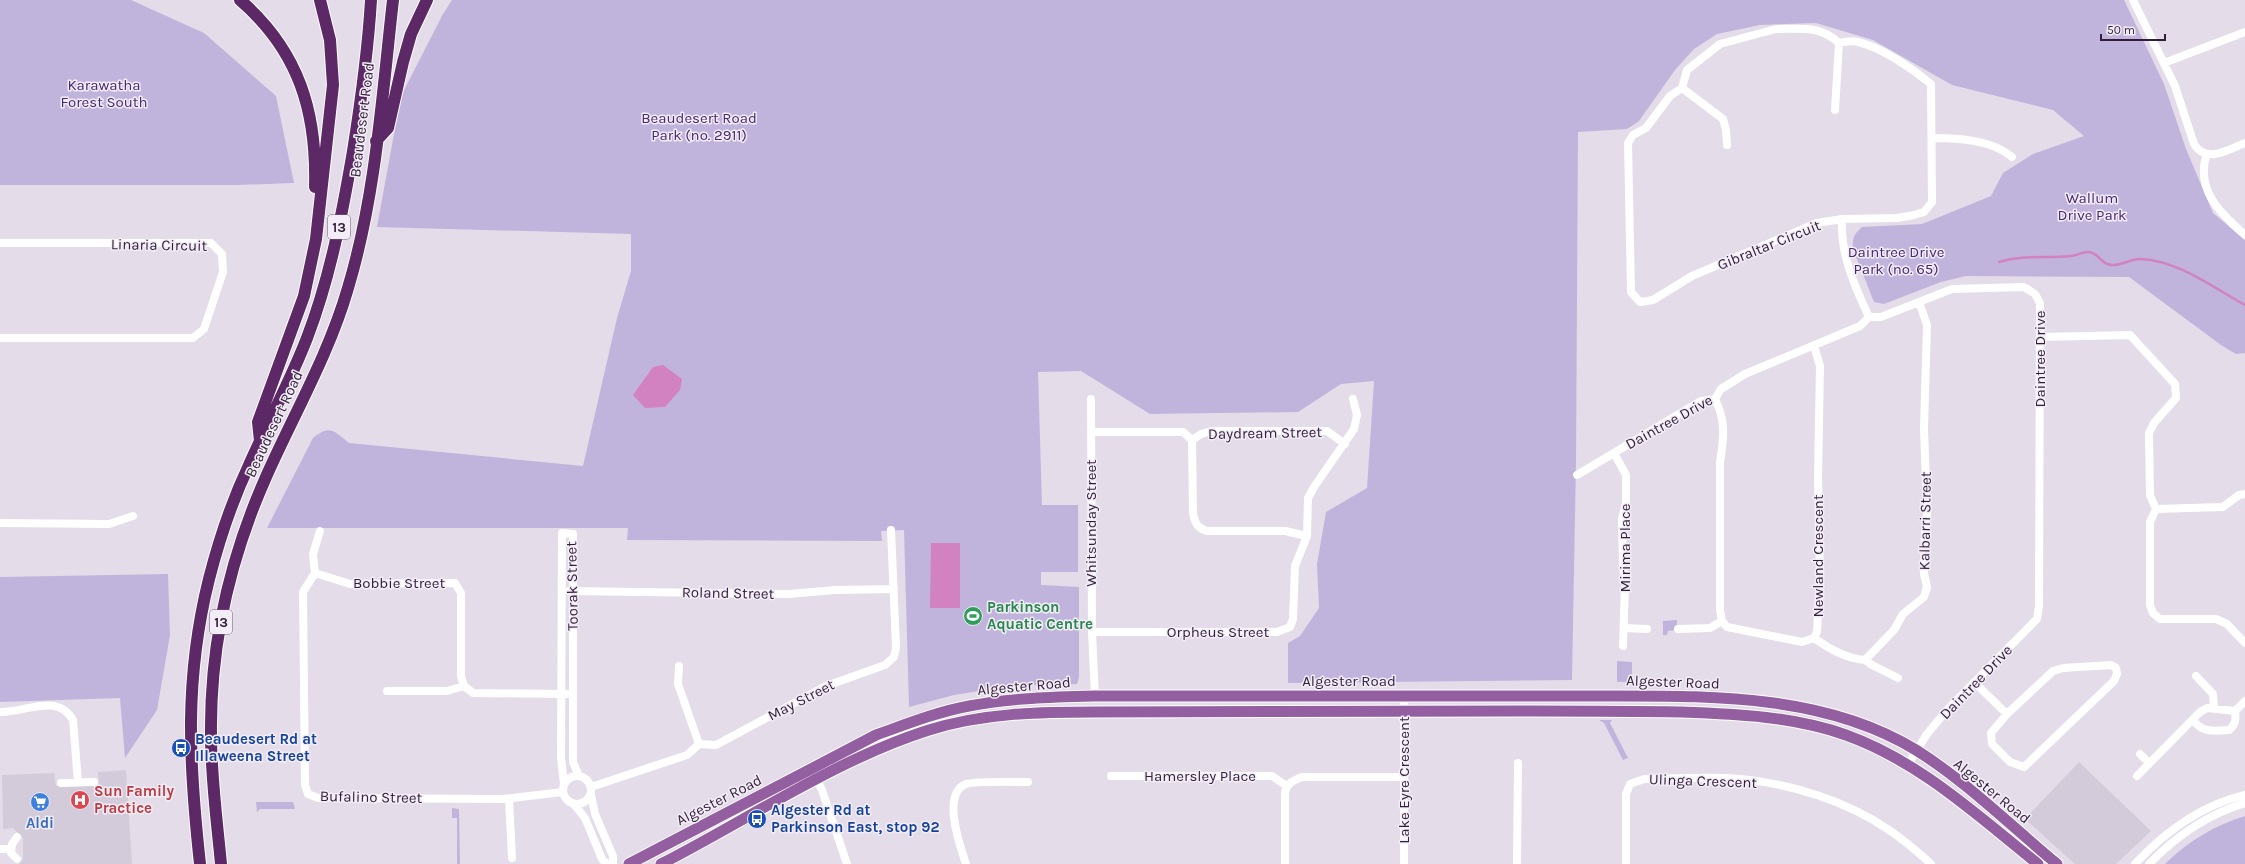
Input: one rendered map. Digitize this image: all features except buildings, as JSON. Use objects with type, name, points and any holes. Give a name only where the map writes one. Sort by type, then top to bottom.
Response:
[{"type":"highway","points":[[240,0],[264,24],[284,50],[305,94],[313,129],[315,149],[315,197],[320,212]]},
{"type":"highway","points":[[260,441],[258,422],[304,296],[320,212],[333,78],[330,40],[320,0]]},
{"type":"highway","name":"Beaudesert Road","points":[[200,864],[190,758],[190,714],[194,656],[209,580],[237,493],[305,344],[330,269],[339,226],[366,68],[371,0]]},
{"type":"highway","name":"Beaudesert Road","points":[[222,864],[211,736],[214,671],[224,608],[238,551],[248,523],[266,477],[322,359],[348,289],[366,212],[393,0]]},
{"type":"highway","points":[[376,142],[388,128],[411,34],[427,0]]},
{"type":"main road","name":"Algester Road","points":[[629,864],[876,735],[946,711],[994,702],[1095,696],[1696,696],[1777,703],[1802,707],[1847,719],[1878,732],[1917,751],[1963,785],[2057,864]]},
{"type":"main road","points":[[1095,696],[1096,712]]},
{"type":"main road","name":"Algester Road","points":[[661,864],[817,780],[895,742],[929,730],[991,716],[1033,712],[1647,711],[1758,717],[1810,724],[1845,734],[1887,752],[1908,764],[1940,787],[2038,864]]},
{"type":"street","points":[[2133,0],[2175,86],[2194,144],[2198,151],[2206,156]]},
{"type":"street","points":[[1727,145],[1726,130],[1723,119],[1682,88],[1688,70],[1720,44],[1731,40],[1776,29],[1816,30],[1830,34],[1839,43],[1835,110]]},
{"type":"street","points":[[2164,63],[2245,32]]},
{"type":"street","name":"Gibraltar Circuit","points":[[1682,88],[1670,96],[1646,128],[1633,135],[1628,143],[1631,292],[1640,302],[1654,300],[1692,276],[1817,223],[1842,219],[1897,218],[1924,212],[1932,202],[1933,138],[1931,84],[1920,75],[1878,49],[1857,41],[1839,43]]},
{"type":"street","points":[[1933,138],[1955,138],[2002,148],[2012,157]]},
{"type":"street","points":[[2206,156],[2245,143]]},
{"type":"street","points":[[2206,156],[2204,174],[2213,203],[2221,214],[2245,235]]},
{"type":"street","points":[[1842,219],[1841,232],[1846,260],[1869,317]]},
{"type":"street","name":"Linaria Circuit","points":[[0,243],[211,243],[222,254],[223,272],[204,329],[194,338],[0,338]]},
{"type":"street","name":"Daintree Drive","points":[[1577,475],[1701,400],[1715,399],[1721,389],[1745,374],[1860,326],[1869,317],[1881,317],[1952,289],[2024,287],[2035,294],[2040,304],[2039,606],[2037,619],[1947,710],[1927,734],[1908,764]]},
{"type":"street","name":"Kalbarri Street","points":[[1865,660],[1894,630],[1903,614],[1924,597],[1926,587],[1924,574],[1924,530],[1927,514],[1924,428],[1927,325],[1919,302]]},
{"type":"street","points":[[2040,337],[2130,335],[2174,384],[2176,398],[2154,424],[2150,433],[2150,496],[2156,509],[2150,522],[2150,605],[2153,613],[2160,619],[2216,619],[2227,624],[2245,642]]},
{"type":"street","name":"Newland Crescent","points":[[1722,621],[1727,626],[1802,642],[1814,638],[1817,632],[1821,549],[1818,477],[1820,366],[1814,346]]},
{"type":"street","name":"Whitsunday Street","points":[[1090,399],[1092,632],[1095,696]]},
{"type":"street","name":"Orpheus Street","points":[[1092,632],[1277,632],[1290,627],[1293,619],[1294,566],[1307,536],[1308,498],[1314,486],[1345,444],[1354,429],[1357,415],[1353,399]]},
{"type":"street","points":[[1678,629],[1710,628],[1722,621],[1720,610],[1720,462],[1723,445],[1723,415],[1715,399]]},
{"type":"street","name":"Daydream Street","points":[[1091,432],[1183,432],[1192,440],[1211,431],[1326,431],[1345,444]]},
{"type":"street","points":[[1192,440],[1193,513],[1194,521],[1199,528],[1207,531],[1285,531],[1307,536]]},
{"type":"street","name":"Mirima Place","points":[[1614,453],[1626,475],[1626,503],[1622,519],[1623,566],[1626,584],[1623,646]]},
{"type":"street","points":[[2156,509],[2223,507],[2239,495],[2245,494]]},
{"type":"street","points":[[0,523],[109,524],[133,516]]},
{"type":"street","name":"May Street","points":[[699,744],[716,744],[826,686],[885,665],[894,657],[896,647],[891,530]]},
{"type":"street","points":[[315,574],[313,554],[320,531]]},
{"type":"street","name":"Toorak Street","points":[[564,784],[560,758],[562,694],[562,533],[573,534],[573,762],[579,776]]},
{"type":"street","name":"Bobbie Street","points":[[315,574],[350,584],[455,583],[461,593],[461,676],[464,686]]},
{"type":"street","name":"Bufalino Street","points":[[315,574],[303,592],[305,785],[308,794],[318,798],[509,799],[563,792]]},
{"type":"street","name":"Roland Street","points":[[562,591],[789,594],[835,590],[894,589]]},
{"type":"street","points":[[1625,628],[1647,630]]},
{"type":"street","points":[[1814,638],[1823,645],[1855,659],[1865,660],[1898,678]]},
{"type":"street","points":[[574,804],[586,801],[591,791],[687,755],[699,744],[678,684],[679,666]]},
{"type":"street","points":[[2111,666],[2116,668],[2117,674],[2114,681],[2024,767],[2010,762],[1992,744],[1991,733],[2007,714],[2053,671],[2063,668],[2111,666]]},
{"type":"street","points":[[2196,676],[2212,694],[2214,708]]},
{"type":"street","points":[[1975,682],[2007,714]]},
{"type":"street","points":[[387,691],[447,692],[464,686],[473,693],[572,694]]},
{"type":"street","name":"Lake Eyre Crescent","points":[[1404,696],[1404,864]]},
{"type":"street","points":[[2235,711],[2245,701]]},
{"type":"street","points":[[0,712],[54,706],[68,712],[73,720],[78,782]]},
{"type":"street","points":[[2137,776],[2200,712],[2207,708],[2235,711]]},
{"type":"street","points":[[2192,720],[2198,727],[2206,731],[2229,730],[2234,726],[2236,719],[2235,711]]},
{"type":"street","points":[[2140,754],[2149,763]]},
{"type":"street","points":[[1517,864],[1518,763]]},
{"type":"street","points":[[811,769],[817,780],[847,864]]},
{"type":"street","points":[[607,864],[602,859],[585,818],[574,804],[567,800],[563,792],[564,784],[570,777],[579,776],[587,779],[591,791],[595,814],[613,856],[614,864]]},
{"type":"street","name":"Hamersley Place","points":[[1111,776],[1272,776],[1287,786]]},
{"type":"street","points":[[1285,864],[1287,786],[1302,777],[1404,777]]},
{"type":"street","name":"Ulinga Crescent","points":[[1626,864],[1626,794],[1630,784],[1644,779],[1740,779],[1772,784],[1811,793],[1852,810],[1888,830],[1931,864]]},
{"type":"street","points":[[61,783],[94,782]]},
{"type":"street","points":[[966,864],[955,832],[954,799],[958,789],[966,783],[1028,782]]},
{"type":"street","points":[[2135,864],[2155,843],[2186,820],[2216,804],[2245,795]]},
{"type":"street","points":[[509,799],[512,858]]},
{"type":"street","points":[[2150,864],[2176,838],[2191,828],[2221,812],[2245,803]]},
{"type":"street","points":[[17,837],[11,849],[11,853],[17,859]]},
{"type":"street","points":[[0,849],[11,849]]},
{"type":"shaded area","points":[[663,365],[682,379],[680,390],[665,407],[645,408],[633,395],[653,367]]},
{"type":"shaded area","points":[[931,543],[960,543],[960,608],[930,608]]},
{"type":"shaded area","points":[[2079,762],[2151,831],[2116,864],[2075,864],[2025,819]]},
{"type":"shaded area","points":[[126,770],[132,864],[19,864],[23,859],[23,838],[13,828],[3,829],[2,775],[54,773],[56,786],[99,785],[98,772]]},
{"type":"green space","name":"Karawatha Forest South","points":[[0,0],[131,0],[204,33],[276,96],[294,183],[236,185],[0,185]]},
{"type":"green space","points":[[452,0],[2124,0],[2164,84],[2186,149],[2213,213],[2245,240],[2245,353],[2236,354],[2221,345],[2129,277],[1966,276],[1941,282],[1884,304],[1874,302],[1853,249],[1854,236],[1862,227],[1922,224],[1991,196],[2003,173],[2033,154],[2084,136],[2053,110],[1952,85],[1873,40],[1816,23],[1760,25],[1717,34],[1694,49],[1675,70],[1639,121],[1627,129],[1578,132],[1576,462],[1572,680],[1288,683],[1288,643],[1300,636],[1319,608],[1317,564],[1326,512],[1367,488],[1374,381],[1341,384],[1298,412],[1150,414],[1081,371],[1038,372],[1042,505],[1078,505],[1078,572],[1041,572],[1041,585],[1079,587],[1079,677],[1077,684],[1011,686],[954,695],[909,707],[904,530],[881,531],[882,541],[627,540],[628,528],[267,528],[313,438],[328,430],[336,432],[349,443],[583,466],[617,318],[631,271],[631,234],[377,227],[401,96],[443,14]]},
{"type":"green space","points":[[168,574],[170,635],[157,710],[125,758],[120,698],[0,702],[0,577]]},
{"type":"green space","points":[[1677,620],[1677,630],[1668,631],[1667,635],[1663,635],[1663,621]]},
{"type":"green space","points":[[1617,661],[1632,662],[1632,682],[1617,682]]},
{"type":"green space","points":[[1599,720],[1612,720],[1610,723],[1628,758],[1623,760],[1604,723]]},
{"type":"green space","points":[[256,802],[293,802],[295,809],[260,809],[257,812]]},
{"type":"green space","points":[[452,808],[459,809],[460,864],[457,864],[457,818],[452,818]]},
{"type":"green space","points":[[2245,816],[2245,864],[2165,864],[2183,848],[2212,829]]},
{"type":"waterway","points":[[1999,262],[2027,257],[2073,256],[2087,252],[2095,254],[2105,263],[2112,265],[2137,259],[2155,261],[2169,264],[2195,276],[2245,305]]},
{"type":"place","name":"Parkinson Aquatic Centre","points":[[973,616]]},
{"type":"place","name":"Beaudesert Rd at Illaweena Street","points":[[181,748]]},
{"type":"place","name":"Sun Family Practice","points":[[80,800]]},
{"type":"place","name":"Aldi","points":[[40,802]]},
{"type":"place","name":"Algester Rd at Parkinson East, stop 92","points":[[757,819]]},
{"type":"park label","name":"Beaudesert Road Park (no. 2911)","points":[[699,126]]},
{"type":"park label","name":"Wallum Drive Park","points":[[2092,206]]},
{"type":"park label","name":"Daintree Drive Park (no. 65)","points":[[1896,260]]}]
